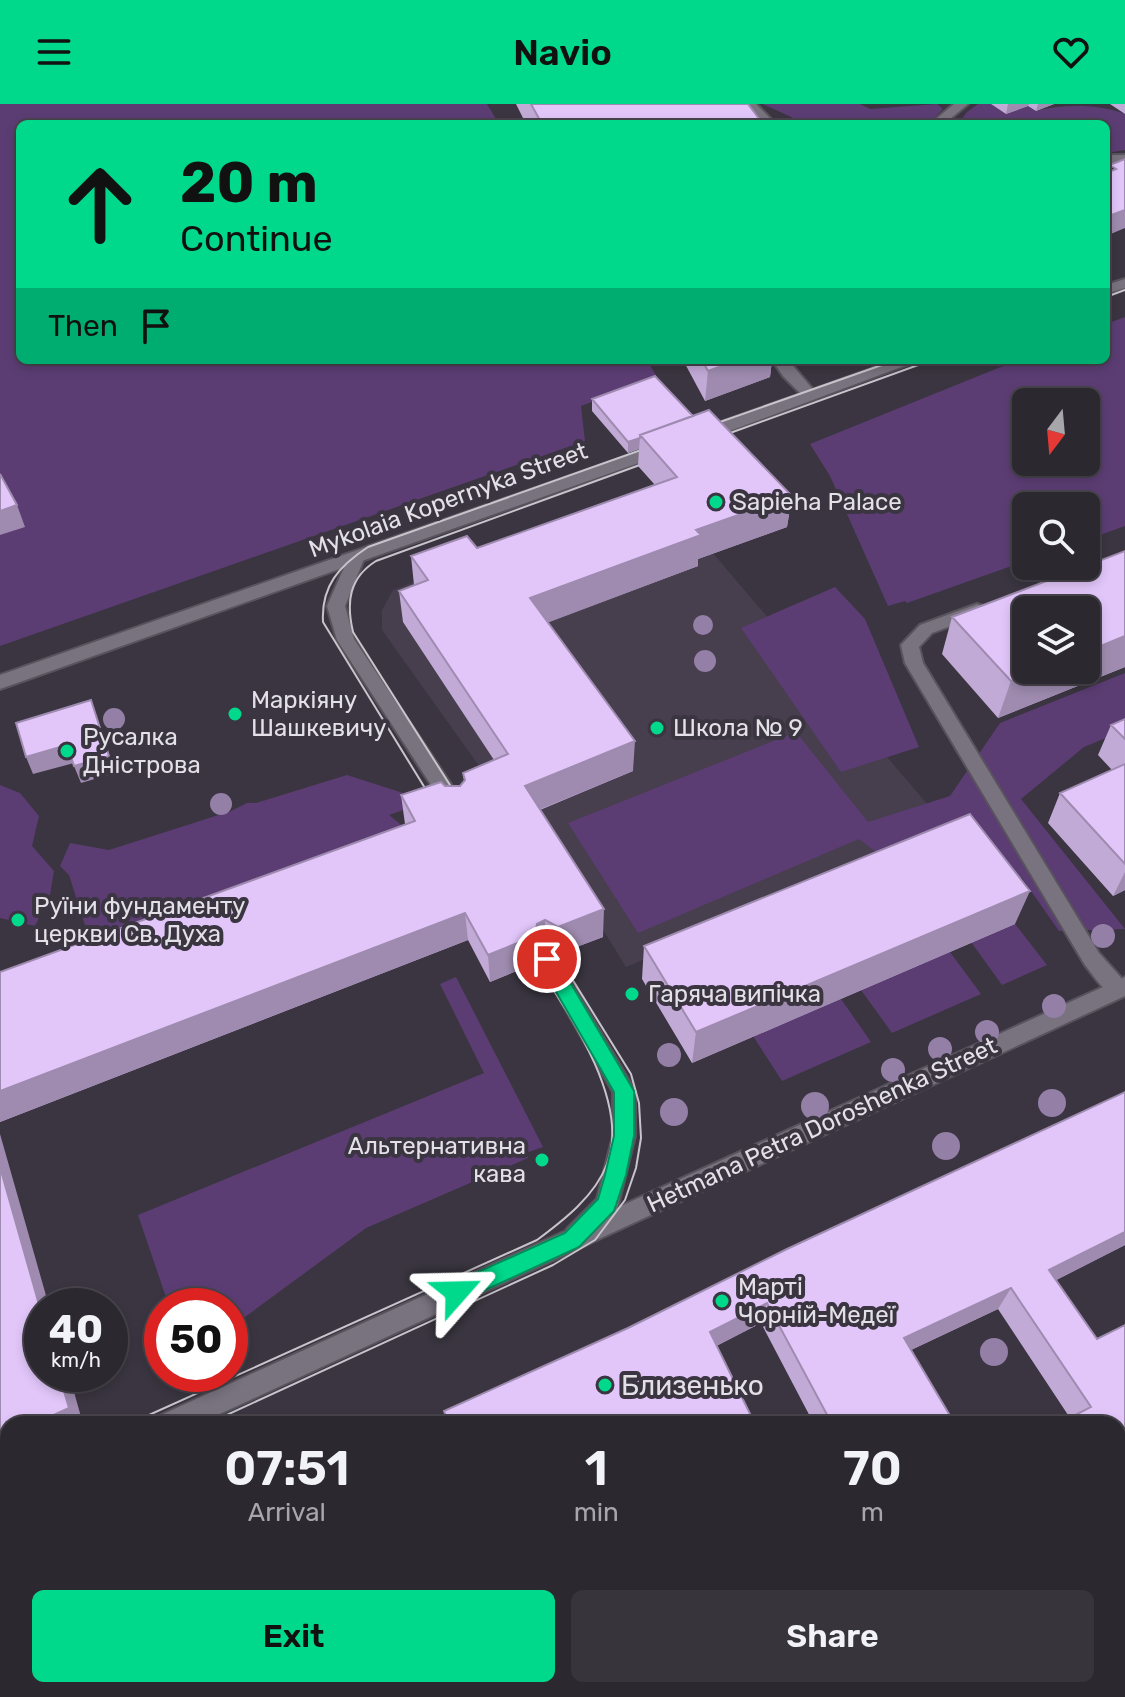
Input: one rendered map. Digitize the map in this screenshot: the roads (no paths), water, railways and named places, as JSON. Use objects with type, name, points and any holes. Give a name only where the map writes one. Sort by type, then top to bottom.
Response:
[{"type":"main road","points":[[748,104],[766,120]]},
{"type":"main road","points":[[941,120],[962,104]]},
{"type":"main road","points":[[782,364],[811,396]]},
{"type":"main road","name":"Mykolaia Kopernyka Street","points":[[0,682],[356,559],[901,364]]},
{"type":"main road","points":[[356,559],[336,606],[346,640],[455,807]]},
{"type":"main road","points":[[997,602],[926,629],[910,645],[914,663],[1092,959],[1122,987]]},
{"type":"main road","points":[[547,959],[624,1091],[624,1136],[607,1205],[572,1240]]},
{"type":"main road","name":"Hetmana Petra Doroshenka Street","points":[[187,1416],[1122,987]]},
{"type":"tram line","points":[[1110,296],[1125,290]]},
{"type":"tram line","points":[[700,429],[885,364]]},
{"type":"tram line","points":[[708,441],[921,364]]},
{"type":"tram line","points":[[436,806],[323,622],[325,598],[334,578],[368,547],[658,444]]},
{"type":"tram line","points":[[462,804],[353,632],[350,601],[355,583],[376,561],[659,458]]},
{"type":"tram line","points":[[224,1416],[553,1265],[595,1240],[625,1200],[636,1168],[641,1138],[639,1103],[631,1074],[543,932]]},
{"type":"tram line","points":[[147,1416],[537,1240],[587,1197],[607,1164],[612,1138],[610,1109],[588,1049],[524,945]]},
{"type":"place","name":"Sapieha Palace","points":[[716,502]]},
{"type":"place","name":"Маркіяну Шашкевичу","points":[[235,714]]},
{"type":"place","name":"Школа № 9","points":[[657,728]]},
{"type":"place","name":"Русалка Дністрова","points":[[67,751]]},
{"type":"place","name":"Руїни фундаменту церкви Св. Духа","points":[[18,920]]},
{"type":"place","name":"Гаряча випічка","points":[[632,994]]},
{"type":"place","name":"Альтернативна кава","points":[[542,1160]]},
{"type":"place","name":"Марті Чорній-Медеї","points":[[722,1301]]},
{"type":"place","name":"Близенько","points":[[605,1385]]}]
